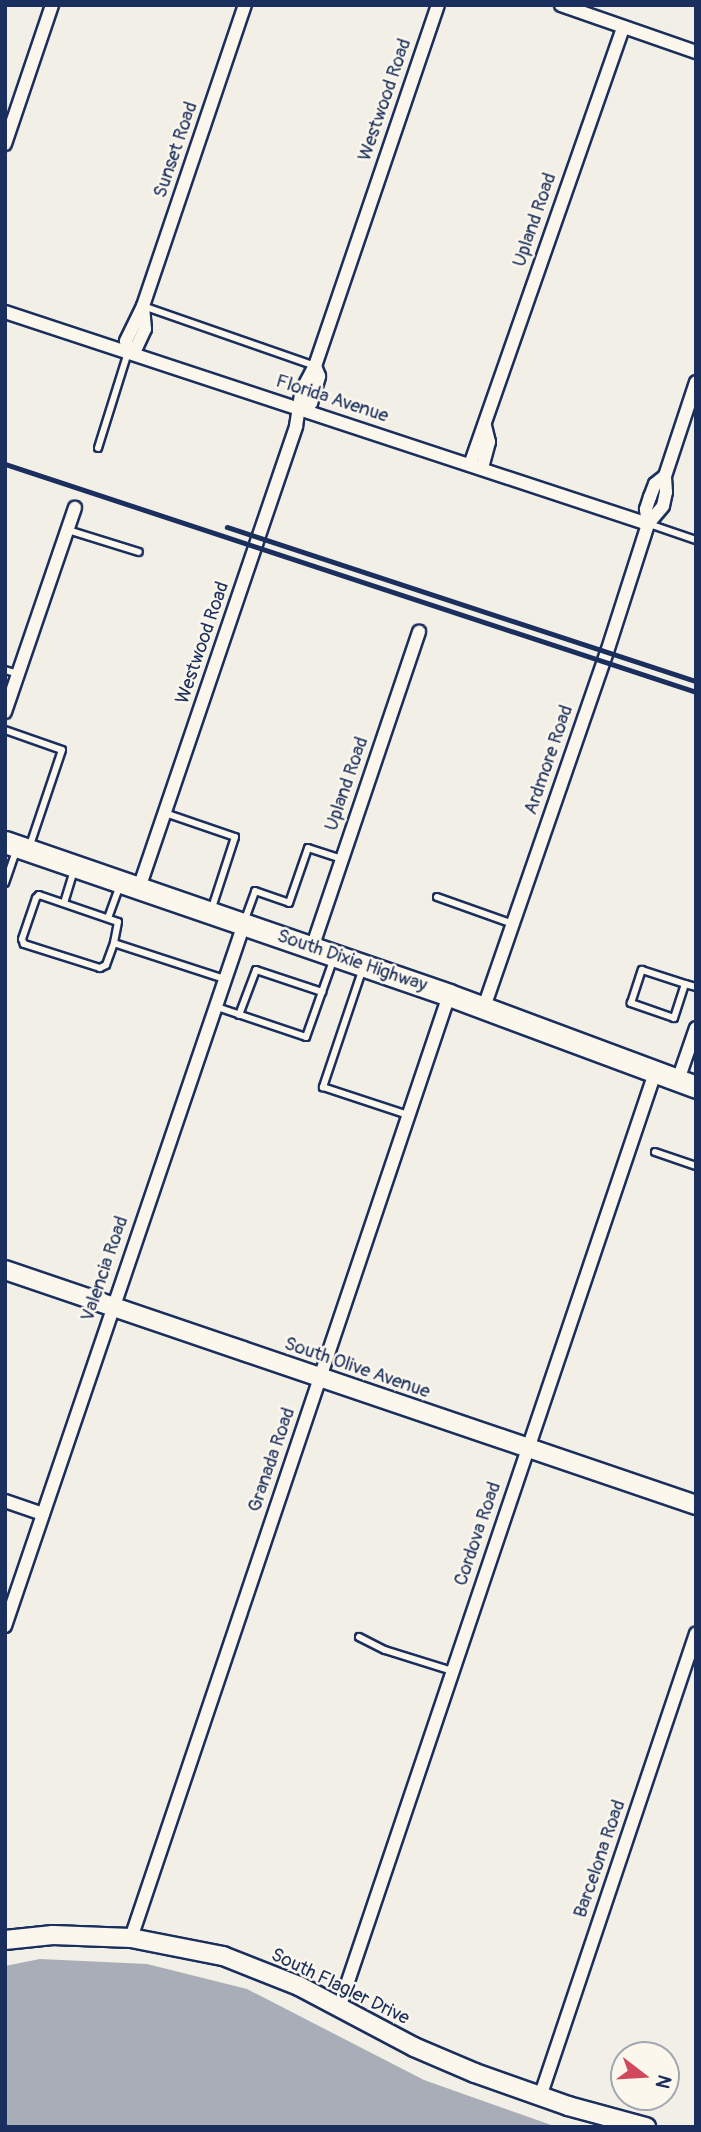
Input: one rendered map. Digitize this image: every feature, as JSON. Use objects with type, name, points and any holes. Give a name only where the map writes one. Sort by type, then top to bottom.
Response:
[{"type":"main road","name":"South Dixie Highway","points":[[17,846],[484,1007],[687,1084]]},
{"type":"street","points":[[5,144],[52,5]]},
{"type":"street","name":"Sunset Road","points":[[128,352],[135,350],[145,329],[143,306],[245,5]]},
{"type":"street","name":"Westwood Road","points":[[130,885],[165,813],[301,409],[311,403],[319,376],[315,366],[438,5]]},
{"type":"street","points":[[562,5],[696,52]]},
{"type":"street","name":"Upland Road","points":[[476,467],[489,442],[484,425],[623,27]]},
{"type":"street","name":"Florida Avenue","points":[[5,312],[648,524]]},
{"type":"street","name":"Ardmore Road","points":[[484,1007],[648,524],[663,506],[665,476],[696,382]]},
{"type":"street","points":[[5,712],[75,508]]},
{"type":"street","name":"Upland Road","points":[[312,948],[419,632]]},
{"type":"street","name":"Valencia Road","points":[[5,1626],[244,924]]},
{"type":"street","name":"Granada Road","points":[[131,1938],[449,995]]},
{"type":"street","points":[[687,1084],[696,1028]]},
{"type":"street","name":"Cordova Road","points":[[339,2008],[655,1073]]},
{"type":"street","name":"South Olive Avenue","points":[[5,1270],[696,1505]]},
{"type":"street","points":[[5,1501],[43,1514]]},
{"type":"street","name":"Barcelona Road","points":[[540,2097],[696,1634]]},
{"type":"street","name":"South Flagler Drive","points":[[5,1940],[52,1935],[131,1938],[223,1956],[279,1977],[414,2047],[540,2097],[646,2127]]},
{"type":"lane","points":[[143,306],[315,366]]},
{"type":"lane","points":[[98,448],[128,352]]},
{"type":"lane","points":[[648,524],[696,540]]},
{"type":"lane","points":[[68,530],[139,552]]},
{"type":"lane","points":[[5,670],[18,674]]},
{"type":"lane","points":[[5,730],[62,750],[17,846],[5,883]]},
{"type":"lane","points":[[165,813],[235,837],[210,912]]},
{"type":"lane","points":[[244,924],[255,891],[289,903],[307,848],[342,859]]},
{"type":"lane","points":[[64,903],[75,866]]},
{"type":"lane","points":[[108,918],[130,885]]},
{"type":"lane","points":[[39,895],[108,918],[120,925],[106,965],[100,968],[24,944],[22,939],[39,895]]},
{"type":"lane","points":[[437,897],[513,924]]},
{"type":"lane","points":[[114,943],[224,979]]},
{"type":"lane","points":[[215,1007],[306,1037],[334,956]]},
{"type":"lane","points":[[364,966],[323,1087],[408,1115]]},
{"type":"lane","points":[[239,1015],[256,970],[322,992]]},
{"type":"lane","points":[[685,984],[674,1018],[631,1003],[642,970],[685,984],[696,988]]},
{"type":"lane","points":[[654,1152],[696,1166]]},
{"type":"lane","points":[[359,1637],[386,1650],[452,1671]]},
{"type":"shaded area","points":[[40,1959],[147,1964],[247,1989],[424,2080],[557,2127],[5,2127],[5,1966]]},
{"type":"railway","points":[[5,464],[696,692]]},
{"type":"railway","points":[[227,527],[696,681]]}]
